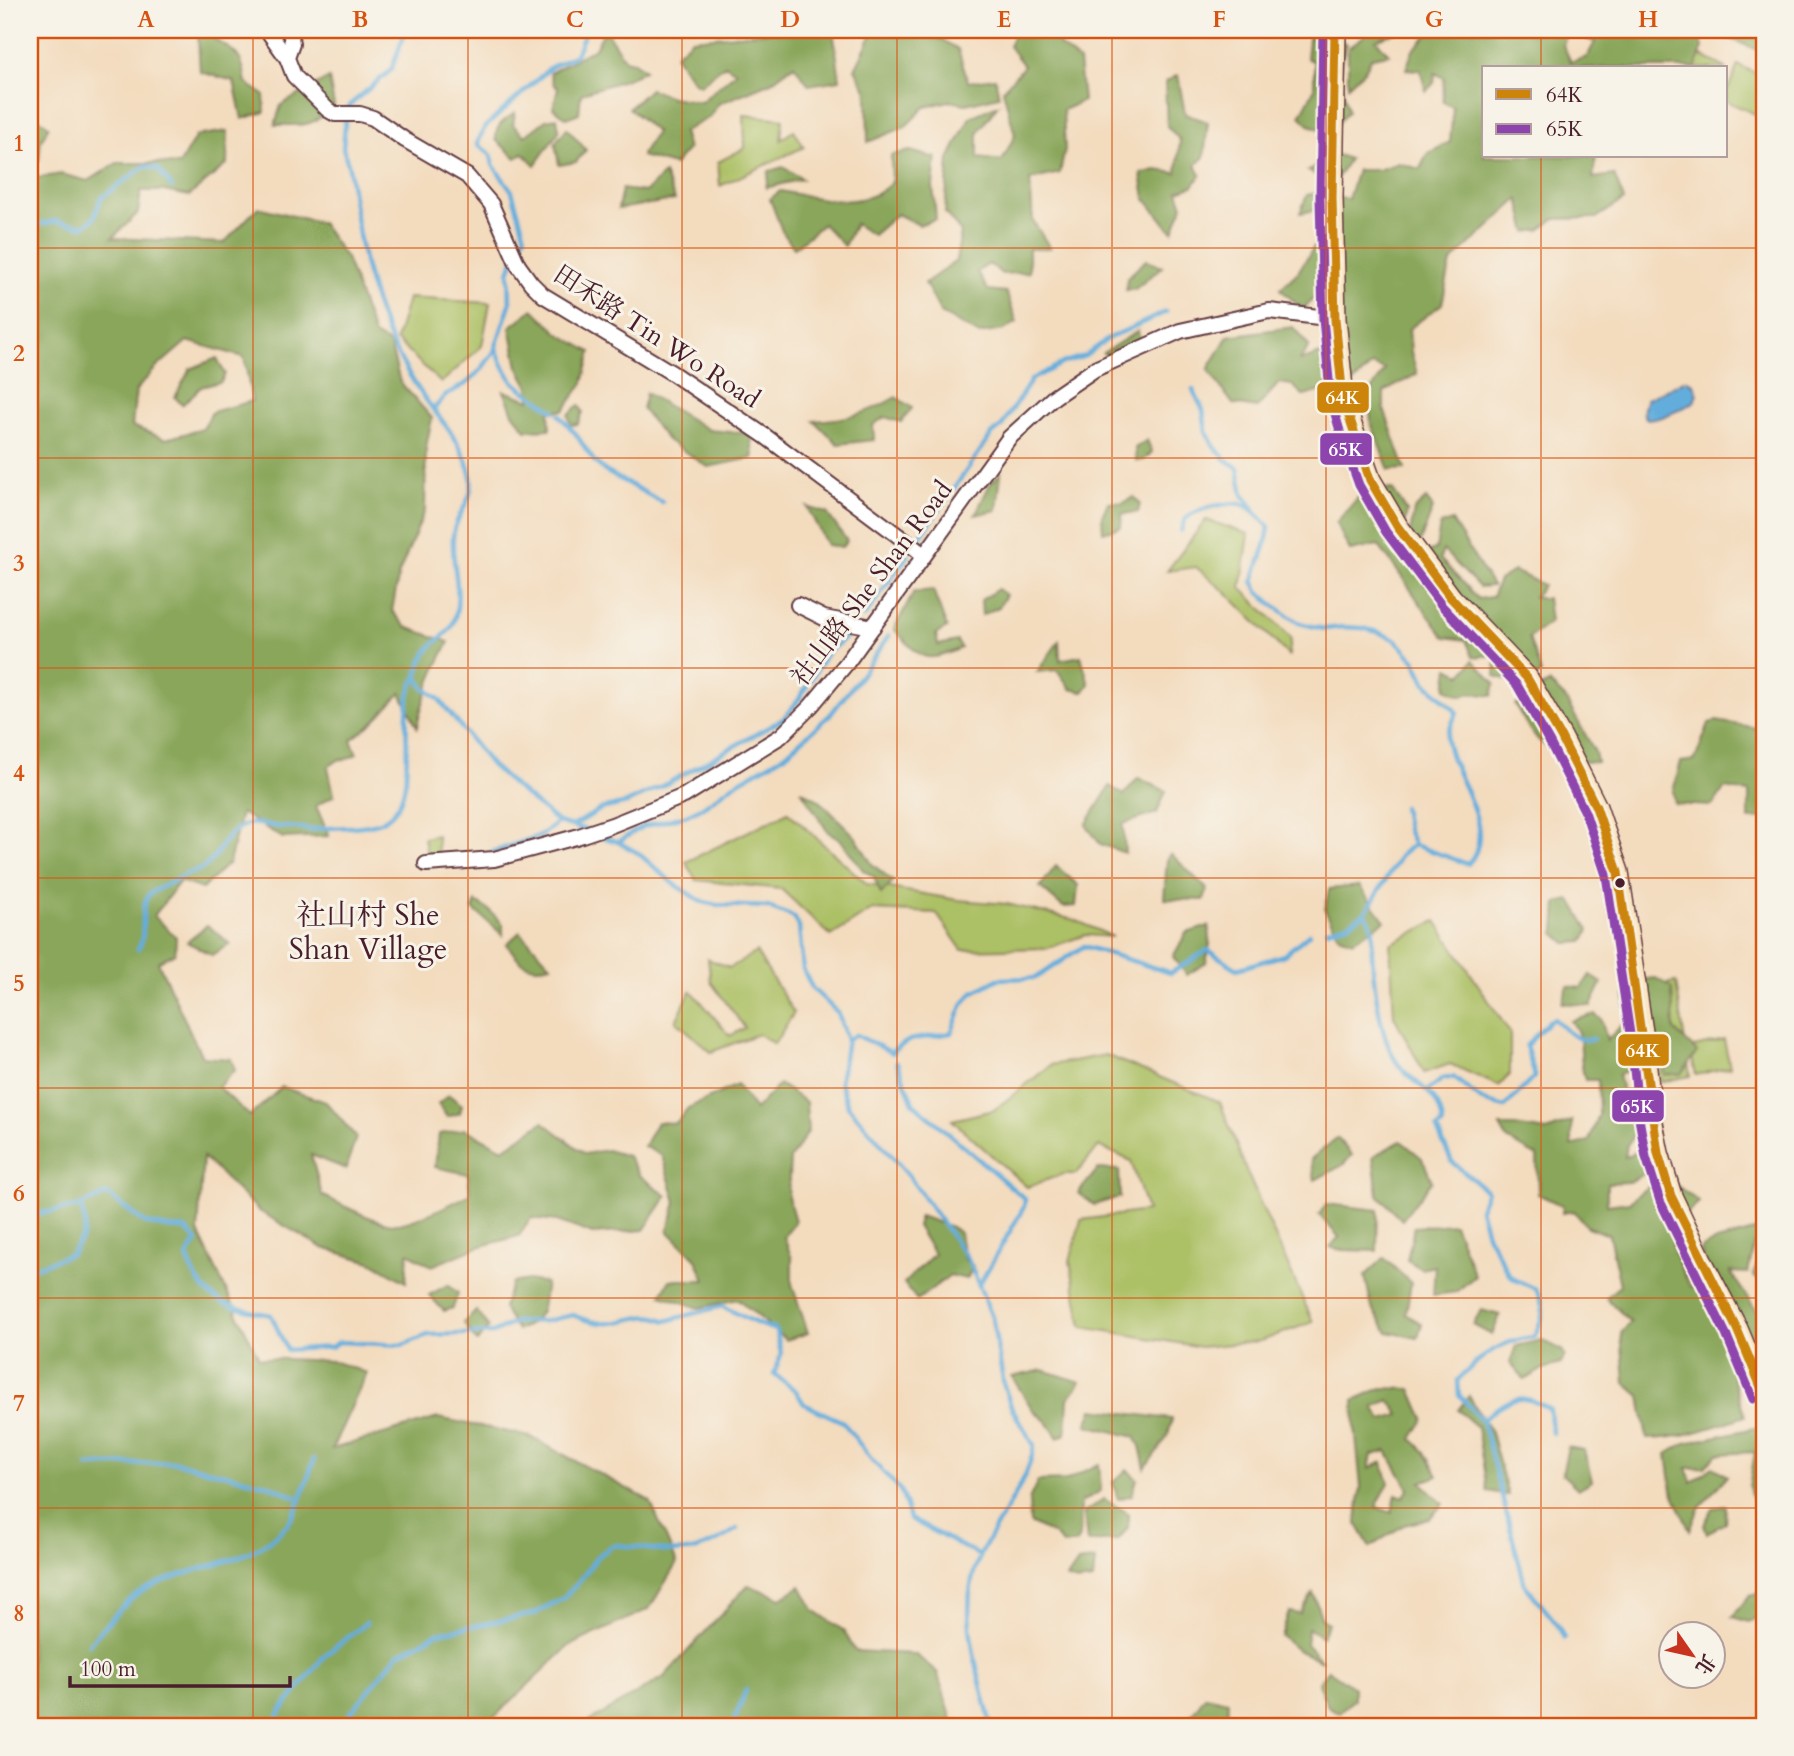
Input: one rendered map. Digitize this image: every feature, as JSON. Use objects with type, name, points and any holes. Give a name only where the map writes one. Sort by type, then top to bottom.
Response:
[{"type":"main road","points":[[1335,30],[1332,198],[1335,319],[1343,398],[1370,480],[1397,526],[1451,598],[1527,678],[1597,807],[1618,873],[1642,1032],[1650,1112],[1658,1153],[1671,1196],[1737,1329],[1764,1394]]},
{"type":"street","points":[[267,30],[286,58]]},
{"type":"street","points":[[286,58],[291,47],[290,30]]},
{"type":"street","name":"田禾路 Tin Wo Road","points":[[286,58],[293,76],[328,110],[335,114],[360,114],[378,121],[467,176],[495,210],[518,265],[531,283],[551,300],[695,388],[774,442],[924,555]]},
{"type":"street","name":"社山路 She Shan Road","points":[[426,864],[480,862],[612,825],[684,796],[781,736],[826,689],[993,458],[1018,428],[1054,397],[1096,369],[1180,331],[1269,311],[1335,319]]},
{"type":"street","points":[[798,605],[824,618],[873,627]]},
{"type":"green space","points":[[204,30],[219,30],[215,40],[238,56],[246,83],[264,95],[265,112],[242,119],[234,81],[200,72],[198,39]]},
{"type":"green space","points":[[605,30],[625,60],[634,62],[645,70],[630,78],[581,94],[579,113],[567,118],[553,108],[558,88],[554,85],[550,73],[595,48]]},
{"type":"green space","points":[[791,30],[833,30],[840,80],[809,85],[794,65],[771,82],[718,104],[710,117],[683,132],[688,149],[674,165],[641,156],[656,132],[629,108],[650,89],[671,97],[701,102],[736,72],[725,65],[700,85],[693,81],[675,55],[692,39]]},
{"type":"green space","points":[[874,30],[924,30],[958,49],[968,82],[995,78],[999,96],[966,104],[949,101],[925,107],[905,127],[868,142],[867,91],[855,69]]},
{"type":"green space","points":[[1016,30],[1054,30],[1060,46],[1079,61],[1083,101],[1063,110],[1065,149],[1060,173],[1030,180],[1033,221],[1050,248],[1029,249],[1029,272],[1002,274],[989,264],[977,272],[988,290],[1006,292],[1017,322],[1004,330],[978,334],[941,313],[925,283],[956,261],[961,232],[945,213],[949,159],[970,117],[998,105],[978,132],[978,158],[1002,161],[1015,135],[1003,90],[1024,66],[1009,46]]},
{"type":"green space","points":[[1310,30],[1325,31],[1346,44],[1340,72],[1348,111],[1330,133],[1309,125],[1300,116],[1314,90],[1314,62],[1307,58]]},
{"type":"green space","points":[[1364,30],[1402,30],[1376,40],[1389,54],[1372,57],[1365,70],[1348,86],[1348,48],[1364,36]]},
{"type":"green space","points":[[1432,30],[1697,30],[1703,47],[1696,66],[1482,66],[1482,158],[1596,158],[1593,178],[1614,175],[1624,200],[1596,218],[1554,219],[1540,230],[1527,232],[1519,199],[1451,262],[1442,304],[1409,329],[1417,374],[1384,392],[1384,409],[1405,469],[1389,470],[1371,423],[1369,394],[1385,370],[1372,365],[1353,383],[1304,396],[1292,385],[1279,383],[1257,408],[1233,404],[1208,370],[1228,336],[1293,327],[1309,346],[1300,361],[1327,352],[1339,335],[1324,289],[1303,309],[1280,289],[1298,272],[1324,231],[1324,209],[1300,213],[1307,195],[1325,192],[1326,180],[1308,171],[1338,155],[1349,159],[1336,180],[1336,198],[1348,199],[1357,170],[1378,170],[1398,163],[1420,169],[1427,154],[1450,142],[1453,107],[1443,102],[1444,78],[1435,73],[1434,83],[1426,91],[1420,70],[1406,69],[1413,50]],"holes":[[[1568,32],[1595,42],[1587,57],[1571,62],[1563,45]]]},
{"type":"green space","points":[[1746,30],[1764,30],[1762,52],[1726,37]]},
{"type":"green space","points":[[1698,54],[1722,66],[1692,66]]},
{"type":"green space","points":[[1738,65],[1764,77],[1764,118],[1728,102],[1728,89]]},
{"type":"green space","points":[[1178,75],[1185,114],[1208,122],[1204,157],[1196,165],[1201,175],[1193,186],[1178,191],[1183,206],[1173,231],[1145,198],[1141,174],[1156,170],[1177,173],[1180,140],[1167,126],[1165,82]]},
{"type":"green space","points":[[329,78],[334,106],[326,113],[307,124],[275,125],[281,105]]},
{"type":"green space","points":[[30,113],[49,126],[41,141],[39,161],[30,165]]},
{"type":"green space","points":[[515,113],[513,125],[525,136],[546,120],[557,118],[559,131],[535,165],[523,153],[516,158],[496,140],[498,127]]},
{"type":"green space","points":[[744,115],[783,119],[781,140],[794,130],[804,147],[720,186],[718,162],[745,148]]},
{"type":"green space","points":[[567,128],[586,150],[576,162],[559,165],[555,143]]},
{"type":"green space","points":[[228,131],[227,164],[189,196],[163,191],[141,191],[138,213],[112,238],[224,243],[258,207],[321,223],[346,258],[374,335],[390,344],[400,382],[432,418],[426,447],[425,510],[399,573],[392,611],[406,627],[449,642],[430,683],[417,727],[401,693],[369,726],[351,740],[357,754],[340,759],[328,767],[334,795],[316,806],[329,836],[283,838],[241,813],[229,863],[202,889],[180,881],[154,916],[176,937],[175,953],[158,962],[202,1057],[231,1059],[235,1070],[218,1087],[250,1116],[282,1087],[326,1102],[356,1137],[346,1169],[311,1155],[322,1195],[358,1212],[378,1221],[401,1223],[470,1194],[468,1174],[435,1167],[439,1134],[465,1129],[503,1149],[543,1122],[585,1154],[607,1150],[628,1156],[639,1175],[667,1196],[644,1230],[593,1234],[557,1221],[531,1218],[519,1236],[478,1247],[432,1266],[408,1253],[406,1282],[371,1262],[323,1248],[259,1211],[203,1157],[198,1232],[259,1358],[333,1361],[367,1373],[332,1449],[438,1418],[529,1436],[650,1501],[677,1563],[649,1609],[569,1646],[485,1726],[30,1726],[30,179],[61,174],[88,181],[117,163],[179,165],[196,136]],"holes":[[[187,341],[244,357],[252,401],[212,412],[203,429],[165,439],[132,426],[136,390]]]},
{"type":"green space","points":[[910,151],[936,158],[933,186],[936,219],[919,225],[897,214],[873,235],[855,224],[844,246],[823,224],[794,248],[782,231],[770,199],[780,191],[824,199],[854,200],[868,197],[881,192],[892,182],[891,155]]},
{"type":"green space","points":[[783,167],[802,179],[766,188],[769,171]]},
{"type":"green space","points":[[664,174],[675,200],[618,209],[622,189],[645,192]]},
{"type":"green space","points":[[1146,260],[1162,267],[1135,289],[1126,290],[1127,278]]},
{"type":"green space","points":[[408,298],[490,303],[482,346],[441,383],[396,340]]},
{"type":"green space","points":[[533,309],[558,333],[591,352],[583,383],[564,410],[549,412],[550,429],[526,430],[513,413],[504,391],[530,400],[529,387],[518,367],[510,327]]},
{"type":"green space","points":[[1138,331],[1140,342],[1109,357],[1103,353]]},
{"type":"green space","points":[[217,358],[225,374],[221,382],[201,387],[182,405],[175,397],[190,369]]},
{"type":"green space","points":[[646,393],[709,430],[751,434],[753,458],[708,467],[667,440],[642,409]]},
{"type":"green space","points":[[896,397],[912,408],[901,422],[885,417],[873,425],[874,440],[838,444],[814,421],[856,415]]},
{"type":"green space","points":[[579,405],[583,412],[578,424],[571,425],[568,415]]},
{"type":"green space","points":[[1147,440],[1152,452],[1144,460],[1136,461],[1135,448]]},
{"type":"green space","points":[[1001,473],[997,510],[975,515],[990,484]]},
{"type":"green space","points":[[1392,489],[1407,511],[1404,528],[1410,534],[1414,510],[1426,499],[1433,508],[1419,545],[1426,553],[1436,549],[1440,525],[1452,521],[1492,586],[1479,587],[1443,550],[1440,559],[1478,599],[1492,597],[1499,580],[1514,571],[1543,585],[1534,598],[1547,598],[1550,622],[1529,638],[1541,673],[1524,685],[1495,676],[1496,655],[1473,657],[1466,640],[1445,637],[1378,545],[1350,551],[1336,523],[1363,492]]},
{"type":"green space","points":[[1134,497],[1140,504],[1138,512],[1122,514],[1121,527],[1103,532],[1102,516],[1108,502],[1123,503]]},
{"type":"green space","points":[[807,507],[827,513],[847,541],[842,547],[827,545]]},
{"type":"green space","points":[[1206,520],[1249,534],[1241,588],[1291,638],[1289,656],[1229,595],[1196,567],[1167,571]]},
{"type":"green space","points":[[998,589],[1006,595],[999,607],[982,615],[981,600]]},
{"type":"green space","points":[[933,590],[947,628],[936,634],[938,645],[957,641],[961,648],[938,657],[923,656],[894,629],[914,592]]},
{"type":"green space","points":[[1059,641],[1060,660],[1081,656],[1089,684],[1083,692],[1071,689],[1057,670],[1037,672]]},
{"type":"green space","points":[[1473,660],[1495,683],[1492,696],[1471,693],[1461,696],[1446,689],[1449,668],[1462,675]]},
{"type":"green space","points":[[1549,683],[1565,698],[1595,752],[1597,762],[1571,759],[1553,751],[1533,734],[1515,705],[1528,694]]},
{"type":"green space","points":[[1716,721],[1764,729],[1764,818],[1749,819],[1749,792],[1725,788],[1712,806],[1675,804],[1673,790],[1681,762],[1695,760],[1709,723]]},
{"type":"green space","points":[[1138,778],[1166,791],[1157,813],[1123,824],[1125,853],[1100,844],[1086,825],[1110,786],[1124,795]]},
{"type":"green space","points":[[801,790],[819,800],[855,836],[872,864],[893,881],[881,894],[874,877],[863,870],[840,839],[828,832]]},
{"type":"green space","points":[[788,812],[867,884],[958,900],[1007,904],[1075,920],[1113,937],[1085,935],[1048,948],[962,950],[936,913],[872,910],[831,936],[781,889],[696,880],[686,862]]},
{"type":"green space","points":[[437,835],[438,853],[428,860],[424,838]]},
{"type":"green space","points":[[1171,854],[1207,889],[1204,900],[1164,899],[1167,859]]},
{"type":"green space","points":[[1056,866],[1078,885],[1076,906],[1063,907],[1040,887]]},
{"type":"green space","points":[[1359,886],[1385,921],[1353,941],[1339,936],[1325,910],[1329,889]]},
{"type":"green space","points":[[1571,900],[1589,930],[1583,942],[1566,943],[1555,933],[1557,903]]},
{"type":"green space","points":[[476,902],[503,924],[503,935],[473,909]]},
{"type":"green space","points":[[1436,921],[1510,1033],[1510,1074],[1499,1086],[1450,1064],[1424,1073],[1394,1016],[1390,944]]},
{"type":"green space","points":[[207,925],[230,944],[212,955],[187,942]]},
{"type":"green space","points":[[1209,926],[1210,944],[1206,963],[1187,975],[1173,957],[1186,933]]},
{"type":"green space","points":[[520,932],[551,965],[536,967],[520,961],[507,944]]},
{"type":"green space","points":[[756,952],[794,1013],[774,1044],[758,1034],[711,1052],[676,1021],[691,990],[730,1036],[745,1028],[711,982],[708,959],[730,968]]},
{"type":"green space","points":[[1590,975],[1602,983],[1591,1006],[1562,1003],[1568,986],[1581,988]]},
{"type":"green space","points":[[1656,978],[1672,988],[1674,1030],[1697,1052],[1681,1074],[1664,1075],[1663,1059],[1618,1075],[1622,1092],[1637,1097],[1643,1124],[1627,1145],[1625,1157],[1650,1145],[1655,1167],[1630,1182],[1607,1183],[1607,1205],[1629,1202],[1669,1169],[1676,1185],[1699,1202],[1678,1224],[1674,1233],[1672,1241],[1677,1260],[1690,1286],[1709,1294],[1701,1249],[1713,1242],[1758,1230],[1748,1273],[1730,1272],[1758,1313],[1754,1348],[1733,1378],[1745,1416],[1685,1435],[1647,1439],[1640,1396],[1625,1383],[1621,1333],[1631,1322],[1606,1298],[1620,1285],[1609,1235],[1587,1227],[1574,1211],[1562,1213],[1563,1206],[1538,1194],[1537,1156],[1507,1139],[1500,1126],[1547,1131],[1572,1121],[1572,1146],[1589,1141],[1599,1115],[1598,1080],[1585,1080],[1579,1035],[1571,1021],[1595,1014],[1601,1019],[1607,1040],[1625,1022],[1625,989],[1639,980]]},
{"type":"green space","points":[[1676,982],[1690,1076],[1661,1082],[1653,1018],[1654,986]]},
{"type":"green space","points":[[1724,1040],[1730,1067],[1696,1075],[1690,1048]]},
{"type":"green space","points":[[1106,1055],[1220,1102],[1248,1175],[1313,1322],[1261,1341],[1201,1347],[1082,1327],[1070,1261],[1081,1220],[1147,1211],[1131,1161],[1099,1146],[1076,1174],[1063,1174],[1027,1187],[952,1120],[994,1110],[1051,1065]]},
{"type":"green space","points":[[779,1084],[806,1102],[808,1132],[790,1159],[788,1197],[795,1221],[784,1237],[792,1259],[792,1284],[808,1333],[786,1340],[738,1299],[699,1308],[661,1295],[670,1280],[705,1280],[696,1259],[668,1231],[676,1202],[662,1156],[644,1146],[657,1122],[676,1123],[688,1108],[737,1085],[755,1110]]},
{"type":"green space","points":[[449,1095],[462,1105],[460,1113],[447,1117],[438,1104]]},
{"type":"green space","points":[[1337,1138],[1352,1155],[1343,1165],[1315,1180],[1311,1159]]},
{"type":"green space","points":[[1401,1141],[1422,1158],[1432,1181],[1402,1220],[1378,1195],[1373,1156]]},
{"type":"green space","points":[[1098,1169],[1119,1170],[1120,1197],[1094,1205],[1078,1193]]},
{"type":"green space","points":[[1326,1204],[1378,1210],[1377,1251],[1339,1250],[1330,1247],[1339,1237],[1319,1215]]},
{"type":"green space","points":[[920,1216],[960,1233],[964,1259],[973,1266],[967,1279],[950,1275],[917,1300],[904,1283],[934,1254],[917,1226]]},
{"type":"green space","points":[[1454,1224],[1475,1276],[1456,1292],[1433,1295],[1435,1266],[1422,1269],[1407,1260],[1414,1227]]},
{"type":"green space","points":[[1764,1243],[1764,1284],[1753,1276]]},
{"type":"green space","points":[[1384,1258],[1411,1283],[1406,1314],[1422,1324],[1418,1338],[1388,1332],[1372,1308],[1365,1276]]},
{"type":"green space","points":[[528,1280],[546,1283],[542,1306],[537,1318],[517,1330],[503,1308],[512,1283]]},
{"type":"green space","points":[[448,1285],[458,1293],[453,1308],[444,1311],[429,1295]]},
{"type":"green space","points":[[1481,1310],[1500,1315],[1492,1335],[1473,1325]]},
{"type":"green space","points":[[476,1311],[489,1327],[477,1342],[464,1323]]},
{"type":"green space","points":[[1542,1340],[1562,1350],[1565,1355],[1561,1364],[1543,1369],[1525,1380],[1510,1363],[1516,1346]]},
{"type":"green space","points":[[1043,1370],[1081,1382],[1068,1399],[1066,1434],[1058,1438],[1047,1422],[1033,1410],[1012,1377]]},
{"type":"green space","points":[[1381,1388],[1411,1389],[1424,1419],[1412,1439],[1425,1452],[1438,1476],[1421,1482],[1443,1504],[1429,1519],[1404,1525],[1370,1547],[1356,1523],[1361,1487],[1354,1400]],"holes":[[[1389,1400],[1400,1415],[1382,1420],[1374,1407]],[[1387,1451],[1409,1489],[1403,1497],[1396,1494],[1392,1513],[1376,1507],[1389,1483],[1382,1462],[1369,1469],[1372,1455]]]},
{"type":"green space","points":[[1469,1396],[1491,1433],[1508,1495],[1487,1491],[1477,1427],[1458,1410]]},
{"type":"green space","points":[[1093,1409],[1172,1419],[1168,1436],[1145,1468],[1135,1437],[1087,1425]]},
{"type":"green space","points":[[1764,1426],[1764,1515],[1755,1509],[1749,1487],[1755,1452],[1717,1454],[1705,1467],[1687,1468],[1692,1482],[1713,1467],[1727,1476],[1699,1508],[1690,1531],[1672,1490],[1667,1454],[1685,1443]]},
{"type":"green space","points":[[1568,1447],[1584,1450],[1592,1481],[1578,1489],[1562,1474]]},
{"type":"green space","points":[[1099,1464],[1101,1491],[1081,1502],[1080,1535],[1076,1543],[1064,1545],[1054,1535],[1030,1523],[1029,1499],[1038,1481],[1067,1480]]},
{"type":"green space","points":[[1127,1470],[1137,1479],[1132,1495],[1118,1499],[1113,1482]]},
{"type":"green space","points":[[1104,1499],[1128,1513],[1128,1528],[1118,1540],[1087,1542],[1084,1513]]},
{"type":"green space","points":[[1726,1506],[1725,1523],[1707,1533],[1704,1524],[1713,1508]]},
{"type":"green space","points":[[1095,1560],[1093,1580],[1077,1582],[1067,1578],[1078,1562]]},
{"type":"green space","points":[[748,1585],[781,1598],[801,1586],[814,1610],[844,1631],[855,1651],[915,1654],[937,1672],[954,1726],[582,1726],[664,1677]]},
{"type":"green space","points":[[1764,1592],[1764,1617],[1761,1615],[1749,1622],[1732,1617],[1750,1595]]},
{"type":"green space","points":[[1313,1593],[1322,1620],[1328,1623],[1322,1637],[1308,1628],[1306,1644],[1322,1661],[1297,1650],[1281,1636],[1289,1612],[1300,1614]]},
{"type":"green space","points":[[1328,1670],[1354,1688],[1354,1699],[1339,1713],[1328,1706],[1318,1684]]},
{"type":"green space","points":[[1205,1696],[1228,1701],[1227,1726],[1183,1726]]},
{"type":"water","points":[[1686,380],[1696,389],[1694,402],[1660,418],[1645,417],[1647,399]]},
{"type":"waterway","points":[[406,30],[391,70],[352,103],[346,112],[343,148],[349,167],[365,264],[378,311],[406,369],[461,449],[471,477],[470,493],[453,537],[458,593],[456,615],[449,631],[426,653],[417,677],[424,688],[438,698],[491,765],[558,822],[586,830]]},
{"type":"waterway","points":[[516,253],[525,236],[512,191],[493,165],[491,155],[477,144],[485,127],[551,67],[576,55],[586,30]]},
{"type":"waterway","points":[[30,226],[55,221],[84,226],[94,218],[101,198],[145,166],[158,169],[172,187]]},
{"type":"waterway","points":[[433,410],[446,395],[467,383],[480,371],[494,352],[510,304],[509,272],[513,261]]},
{"type":"waterway","points":[[918,540],[992,434],[1001,427],[1032,379],[1065,362],[1085,356],[1109,338],[1166,312]]},
{"type":"waterway","points":[[496,348],[512,380],[554,411]]},
{"type":"waterway","points":[[1193,390],[1203,410],[1206,431],[1225,459],[1238,468],[1243,495],[1254,509]]},
{"type":"waterway","points":[[559,415],[594,461],[605,471],[662,502]]},
{"type":"waterway","points":[[1181,531],[1189,516],[1204,509],[1238,504],[1254,511],[1269,527],[1253,581],[1258,591],[1299,623],[1324,629],[1362,628],[1396,640],[1415,661],[1425,682],[1457,712],[1447,741],[1478,824],[1476,851],[1468,864],[1414,845],[1403,852],[1365,913],[1348,924],[1327,930]]},
{"type":"waterway","points":[[864,617],[908,555]]},
{"type":"waterway","points":[[573,826],[601,809],[627,803],[668,783],[783,719],[799,699],[827,653],[854,630]]},
{"type":"waterway","points":[[618,842],[642,827],[687,815],[703,807],[733,785],[785,755],[830,715],[889,636]]},
{"type":"waterway","points":[[138,949],[142,937],[145,901],[149,894],[203,868],[238,828],[256,823],[310,830],[366,826],[391,815],[401,799],[406,780],[407,712],[410,692],[417,677]]},
{"type":"waterway","points":[[1403,807],[1407,829],[1414,845]]},
{"type":"waterway","points":[[493,852],[542,835],[558,822]]},
{"type":"waterway","points":[[597,835],[638,853],[674,884],[700,901],[716,905],[768,907],[794,917],[799,927],[803,969],[812,988],[838,1013],[847,1040],[840,1082],[848,1106],[908,1175],[968,1259],[992,1317],[1004,1386],[1012,1409],[1034,1445],[1031,1460],[1019,1488],[980,1556],[969,1597],[972,1641],[991,1726]]},
{"type":"waterway","points":[[1365,913],[1373,930],[1374,979],[1388,1045],[1399,1066],[1435,1101],[1443,1124],[1437,1129],[1452,1162],[1487,1191],[1480,1209],[1487,1234],[1509,1274],[1536,1289],[1541,1302],[1542,1318],[1534,1337],[1511,1342],[1483,1357],[1458,1380],[1459,1395],[1482,1420],[1525,1585],[1557,1624],[1564,1638]]},
{"type":"waterway","points":[[892,1051],[910,1040],[951,1033],[962,1006],[972,993],[998,979],[1036,978],[1084,946],[1171,973],[1208,950],[1237,969],[1284,955],[1309,934]]},
{"type":"waterway","points":[[1428,1090],[1443,1079],[1453,1077],[1483,1101],[1505,1107],[1535,1076],[1526,1046],[1549,1021],[1554,1019],[1576,1038],[1593,1039]]},
{"type":"waterway","points":[[847,1040],[856,1035],[893,1053]]},
{"type":"waterway","points":[[897,1062],[913,1103],[1025,1199],[1024,1207],[979,1285]]},
{"type":"waterway","points":[[30,1215],[77,1207],[107,1194],[145,1223],[185,1229],[197,1241],[187,1256],[200,1284],[208,1293],[229,1305],[271,1315],[287,1350],[331,1347],[339,1342],[403,1345],[428,1335],[493,1333],[515,1322],[546,1321],[573,1315],[601,1323],[645,1317],[666,1321],[722,1306],[776,1330],[781,1354],[774,1374],[796,1391],[804,1404],[843,1422],[871,1459],[901,1491],[910,1519],[980,1556]]},
{"type":"waterway","points":[[30,1273],[33,1268],[71,1254],[83,1236],[85,1223],[81,1206]]},
{"type":"waterway","points":[[1482,1420],[1506,1403],[1531,1400],[1550,1410],[1552,1433]]},
{"type":"waterway","points":[[89,1644],[132,1599],[155,1584],[253,1551],[269,1541],[284,1528],[294,1514],[314,1459]]},
{"type":"waterway","points":[[88,1466],[175,1462],[269,1485],[300,1499]]},
{"type":"waterway","points":[[340,1726],[398,1654],[438,1633],[534,1614],[563,1598],[597,1557],[613,1545],[690,1551],[719,1540],[737,1529]]},
{"type":"waterway","points":[[273,1726],[281,1711],[325,1655],[366,1623]]},
{"type":"waterway","points":[[732,1726],[746,1690]]},
{"type":"transit line","name":"65K","points":[[1323,30],[1320,198],[1323,319],[1331,400],[1342,438],[1359,485],[1386,532],[1442,606],[1517,685],[1585,812],[1606,875],[1646,1157],[1660,1201],[1726,1334],[1753,1399]]},
{"type":"transit line","name":"64K","points":[[1335,30],[1332,198],[1335,319],[1343,398],[1370,480],[1397,526],[1451,598],[1527,678],[1561,737],[1596,807],[1618,872],[1658,1153],[1671,1196],[1737,1329],[1764,1394]]},
{"type":"district","name":"社山村 She Shan Village","points":[[368,932]]}]
